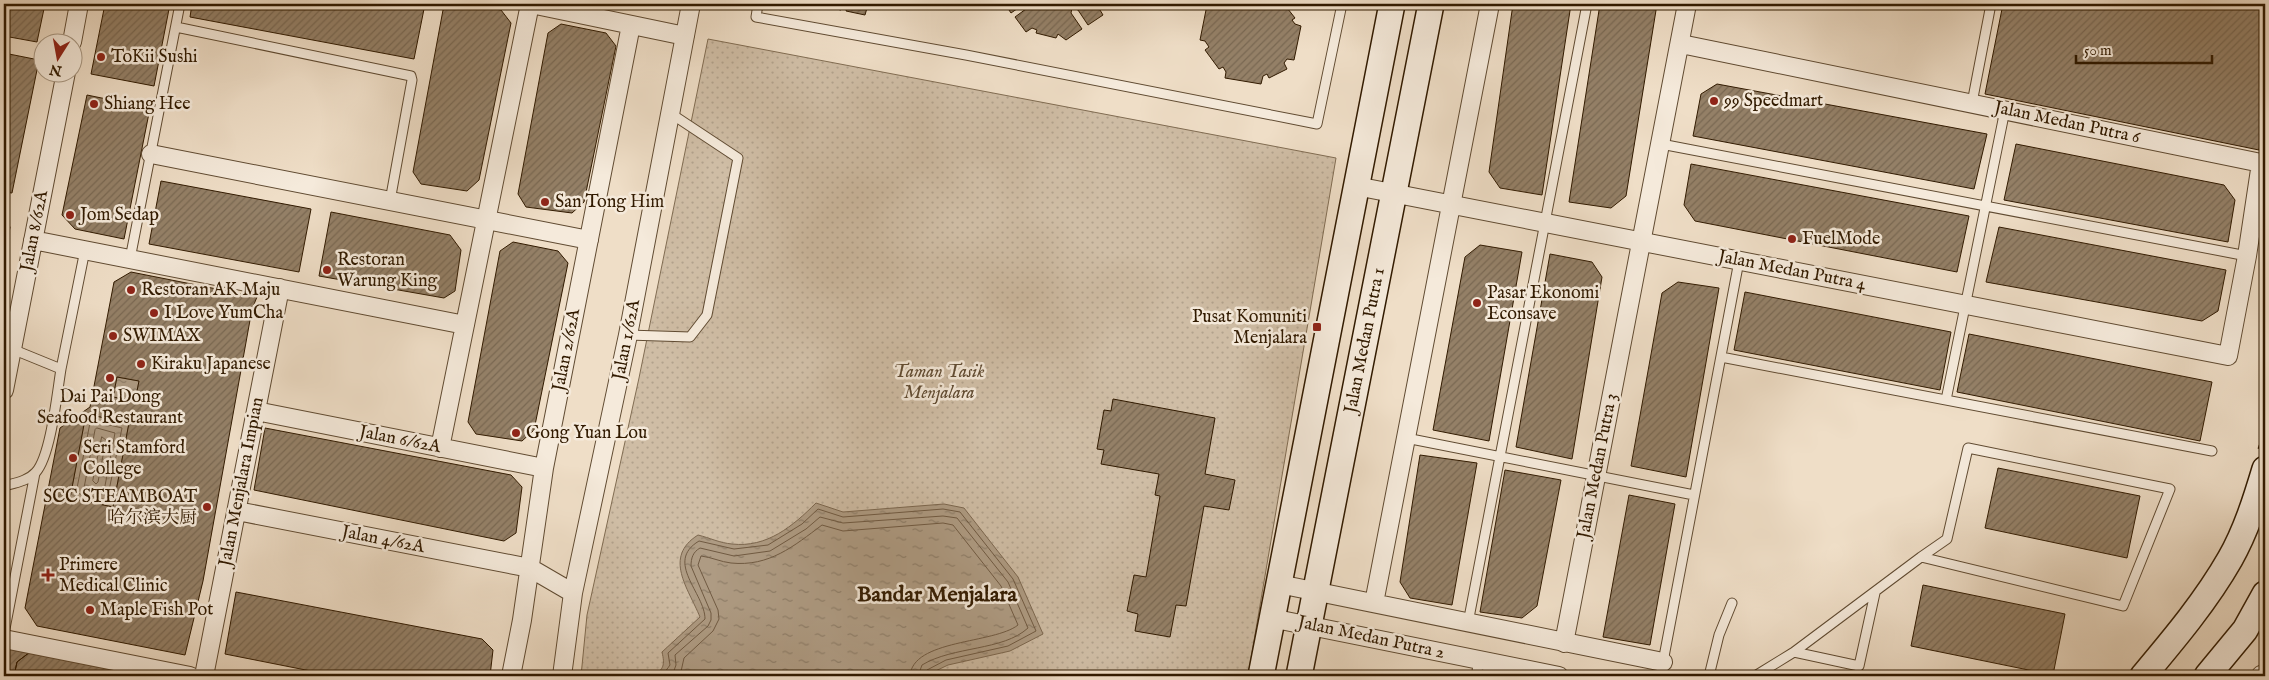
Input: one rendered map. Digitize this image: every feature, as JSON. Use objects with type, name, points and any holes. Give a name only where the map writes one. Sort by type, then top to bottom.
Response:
[{"type":"street","points":[[74,32],[80,4]]},
{"type":"street","points":[[440,448],[530,4],[685,36]]},
{"type":"street","name":"Jalan 1/62A","points":[[562,676],[573,593],[628,335],[691,4]]},
{"type":"street","points":[[1261,676],[1392,4]]},
{"type":"street","name":"Jalan Medan Putra 1","points":[[1299,676],[1314,590],[1431,4]]},
{"type":"street","points":[[1374,603],[1490,4]]},
{"type":"street","name":"Jalan Medan Putra 3","points":[[1564,642],[1681,44],[1687,4]]},
{"type":"street","name":"Jalan 2/62A","points":[[511,676],[530,568],[544,468],[631,25]]},
{"type":"street","name":"Jalan Medan Putra 6","points":[[1681,44],[2263,161],[2228,356]]},
{"type":"street","name":"Jalan 8/62A","points":[[4,390],[12,349],[12,305],[33,240],[64,82]]},
{"type":"street","points":[[151,154],[589,240]]},
{"type":"street","name":"Jalan Medan Putra 4","points":[[1356,186],[2228,356]]},
{"type":"street","points":[[33,240],[465,325]]},
{"type":"street","name":"Jalan Menjalara Impian","points":[[204,676],[280,288]]},
{"type":"street","name":"Jalan 6/62A","points":[[256,411],[544,468]]},
{"type":"street","points":[[2143,676],[2204,600],[2231,558],[2257,497],[2265,469]]},
{"type":"street","name":"Jalan 4/62A","points":[[237,511],[530,568],[573,593]]},
{"type":"street","points":[[1279,584],[1663,662]]},
{"type":"street","points":[[2207,676],[2245,630],[2265,594]]},
{"type":"street","name":"Jalan Medan Putra 2","points":[[1271,618],[1308,625],[1478,668],[1559,676]]},
{"type":"street","points":[[4,638],[190,676]]},
{"type":"lane","points":[[130,259],[180,4]]},
{"type":"lane","points":[[758,4],[756,17],[966,55],[1317,124],[1342,4]]},
{"type":"lane","points":[[1468,623],[1587,4]]},
{"type":"lane","points":[[1972,104],[1991,4]]},
{"type":"lane","points":[[176,26],[410,76],[412,80],[390,201]]},
{"type":"lane","points":[[1946,400],[2005,110]]},
{"type":"lane","points":[[628,335],[690,338],[707,315],[738,158],[670,112]]},
{"type":"lane","points":[[1661,144],[2247,256]]},
{"type":"lane","points":[[4,486],[22,481],[35,473],[44,460],[85,250]]},
{"type":"lane","points":[[1663,662],[1739,261]]},
{"type":"lane","points":[[12,349],[61,369]]},
{"type":"lane","points":[[1721,357],[2212,451]]},
{"type":"lane","points":[[1406,438],[1694,495]]},
{"type":"lane","points":[[1755,676],[1794,652],[1921,557],[1947,539],[1968,448],[2170,489],[2123,606],[1921,557]]},
{"type":"lane","points":[[4,634],[35,473]]},
{"type":"lane","points":[[1794,652],[1859,666],[1875,593]]},
{"type":"lane","points":[[1709,676],[1719,636],[1732,603]]},
{"type":"green space","name":"Taman Tasik Menjalara","points":[[708,39],[1336,158],[1248,676],[581,676],[587,615],[639,378]]},
{"type":"water","points":[[117,377],[139,381],[135,401],[113,397]]},
{"type":"water","points":[[86,414],[129,423],[113,507],[70,498]]},
{"type":"water","points":[[816,503],[843,512],[944,504],[964,508],[1018,577],[1043,634],[1010,651],[948,665],[925,676],[653,676],[663,666],[662,652],[700,617],[681,573],[682,553],[688,544],[698,535],[719,542],[757,543],[779,534]]},
{"type":"building","points":[[4,4],[45,4],[39,32],[32,32],[32,41],[4,36]]},
{"type":"building","points":[[105,4],[170,4],[154,86],[91,74]]},
{"type":"building","points":[[192,4],[425,4],[414,59],[190,17]]},
{"type":"building","points":[[453,4],[469,4],[501,10],[511,23],[479,180],[467,191],[421,184],[413,172],[443,10]]},
{"type":"building","points":[[821,4],[842,4],[841,10],[821,6]]},
{"type":"building","points":[[848,4],[881,4],[873,8],[871,5],[867,8],[865,15],[846,11]]},
{"type":"building","points":[[1005,4],[1024,4],[1011,13]]},
{"type":"building","points":[[1031,4],[1105,4],[1105,6],[1101,6],[1100,10],[1103,15],[1088,25],[1078,10],[1072,8],[1071,13],[1082,29],[1066,40],[1058,34],[1056,38],[1036,33],[1037,30],[1032,28],[1026,32],[1015,17]]},
{"type":"building","points":[[1218,4],[1284,4],[1295,18],[1292,20],[1295,24],[1301,26],[1294,60],[1287,59],[1284,63],[1287,69],[1269,78],[1267,74],[1263,76],[1261,84],[1225,78],[1226,72],[1223,67],[1219,69],[1205,50],[1209,47],[1205,41],[1200,40],[1207,5],[1215,7]]},
{"type":"building","points":[[1513,4],[1571,4],[1542,195],[1500,188],[1489,172]]},
{"type":"building","points":[[1600,4],[1657,4],[1626,196],[1611,208],[1569,202]]},
{"type":"building","points":[[2003,4],[2265,4],[2265,117],[2259,150],[1985,94]]},
{"type":"building","points":[[561,24],[606,33],[616,46],[584,202],[572,213],[526,207],[518,194],[548,33]]},
{"type":"building","points":[[4,53],[32,59],[32,82],[35,82],[12,193],[4,192]]},
{"type":"building","points":[[1717,84],[1987,134],[1974,189],[1693,136],[1701,94]]},
{"type":"building","points":[[87,95],[150,108],[124,239],[75,229],[62,215]]},
{"type":"building","points":[[2016,144],[2224,185],[2235,200],[2228,242],[2004,200]]},
{"type":"building","points":[[1691,164],[1969,216],[1957,272],[1695,221],[1684,205]]},
{"type":"building","points":[[161,181],[311,209],[299,272],[149,244]]},
{"type":"building","points":[[331,212],[450,235],[461,250],[455,291],[444,298],[319,276]]},
{"type":"building","points":[[4,218],[10,227],[4,262]]},
{"type":"building","points":[[1999,227],[2226,270],[2218,311],[2202,321],[1986,282]]},
{"type":"building","points":[[513,242],[558,251],[568,263],[534,430],[522,441],[476,434],[468,422],[500,251]]},
{"type":"building","points":[[1480,245],[1522,252],[1489,441],[1433,430],[1465,257]]},
{"type":"building","points":[[1550,254],[1592,262],[1602,277],[1572,459],[1516,447]]},
{"type":"building","points":[[131,272],[257,297],[252,309],[203,581],[185,655],[37,626],[25,608],[60,428],[90,407],[114,282]],"holes":[[[117,377],[139,381],[135,401],[113,397]],[[86,414],[129,423],[113,507],[70,498]]]},
{"type":"building","points":[[1678,282],[1719,288],[1686,477],[1631,466],[1662,293]]},
{"type":"building","points":[[1745,292],[1951,332],[1940,390],[1734,350]]},
{"type":"building","points":[[1969,334],[2212,382],[2200,441],[1957,392]]},
{"type":"building","points":[[1113,399],[1215,418],[1205,474],[1235,480],[1229,510],[1204,506],[1186,606],[1176,605],[1170,637],[1135,631],[1138,614],[1127,611],[1134,575],[1146,577],[1160,496],[1155,495],[1159,474],[1101,464],[1104,450],[1097,449],[1104,410],[1111,411]]},
{"type":"building","points":[[265,428],[511,475],[522,487],[516,533],[504,541],[254,490]]},
{"type":"building","points":[[1420,455],[1477,463],[1452,605],[1410,598],[1400,582]]},
{"type":"building","points":[[1998,468],[2140,496],[2127,558],[1985,528]]},
{"type":"building","points":[[1505,470],[1561,480],[1537,606],[1522,618],[1480,612]]},
{"type":"building","points":[[1629,495],[1675,504],[1650,645],[1603,637]]},
{"type":"building","points":[[1923,585],[2065,614],[2053,675],[1911,646]]},
{"type":"building","points":[[236,592],[482,639],[493,650],[490,676],[336,676],[225,654]]},
{"type":"building","points":[[4,648],[30,652],[17,662],[14,676],[4,676]]},
{"type":"building","points":[[30,652],[154,676],[14,676],[17,662]]},
{"type":"place","name":"ToKii Sushi","points":[[101,57]]},
{"type":"place","name":"99 Speedmart","points":[[1714,101]]},
{"type":"place","name":"Shiang Hee","points":[[94,104]]},
{"type":"place","name":"San Tong Him","points":[[545,202]]},
{"type":"place","name":"Jom Sedap","points":[[70,215]]},
{"type":"place","name":"FuelMode","points":[[1792,239]]},
{"type":"place","name":"Restoran Warung King","points":[[327,270]]},
{"type":"place","name":"Restoran AK Maju","points":[[131,290]]},
{"type":"place","name":"Pasar Ekonomi Econsave","points":[[1477,303]]},
{"type":"place","name":"I Love YumCha","points":[[154,313]]},
{"type":"place","name":"Pusat Komuniti Menjalara","points":[[1317,327]]},
{"type":"place","name":"SWIMAX","points":[[113,336]]},
{"type":"place","name":"Kiraku Japanese","points":[[141,364]]},
{"type":"place","name":"Dai Pai Dong Seafood Restaurant","points":[[110,378]]},
{"type":"place","name":"Gong Yuan Lou","points":[[516,433]]},
{"type":"place","name":"Seri Stamford College","points":[[73,458]]},
{"type":"place","name":"SCC STEAMBOAT 哈尔滨大厨","points":[[207,507]]},
{"type":"place","name":"Primere Medical Clinic","points":[[48,575]]},
{"type":"place","name":"Maple Fish Pot","points":[[90,610]]},
{"type":"district","name":"Bandar Menjalara","points":[[937,595]]}]
